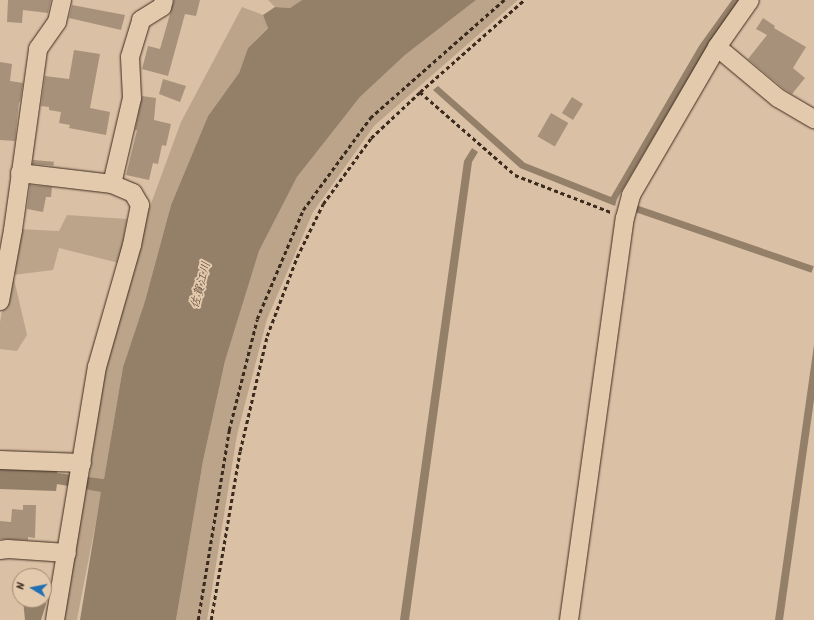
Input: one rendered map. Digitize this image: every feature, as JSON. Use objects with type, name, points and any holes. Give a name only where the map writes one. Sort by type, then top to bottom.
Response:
[{"type":"street","points":[[0,301],[13,230],[38,49],[58,22],[62,0]]},
{"type":"street","points":[[112,184],[132,98],[130,57],[141,20],[162,7],[164,0]]},
{"type":"street","points":[[569,620],[626,218],[631,195],[716,47],[750,0]]},
{"type":"street","points":[[716,47],[778,98],[814,119]]},
{"type":"street","points":[[20,173],[112,184],[133,193],[140,205],[132,245],[97,367],[55,620]]},
{"type":"street","points":[[0,460],[81,466]]},
{"type":"street","points":[[0,550],[8,549],[67,553]]},
{"type":"path","points":[[198,620],[229,430],[256,319],[303,210],[370,118],[504,0]]},
{"type":"path","points":[[212,620],[240,451],[267,336],[297,257],[323,204],[371,138],[420,92],[524,0]]},
{"type":"path","points":[[420,92],[515,175],[626,218]]},
{"type":"shaded area","points":[[268,0],[302,0],[290,8],[275,7]]},
{"type":"shaded area","points":[[476,0],[518,0],[374,126],[313,212],[267,319],[237,435],[207,620],[176,620],[203,461],[225,361],[259,251],[297,177],[360,97],[405,55]]},
{"type":"shaded area","points":[[242,7],[263,15],[268,27],[248,48],[239,73],[208,116],[171,205],[145,301],[123,367],[104,479],[89,477],[104,370],[145,220],[181,122]]},
{"type":"shaded area","points":[[67,215],[127,219],[119,263],[59,248],[53,270],[13,275],[27,335],[17,351],[0,349],[0,322],[18,229],[59,231]]},
{"type":"shaded area","points":[[86,489],[102,492],[77,620],[61,620]]},
{"type":"water","name":"佐賀江川","points":[[302,0],[476,0],[405,55],[360,97],[297,177],[259,251],[225,361],[203,461],[176,620],[80,620],[101,492],[57,484],[56,491],[0,489],[0,468],[57,469],[57,473],[104,479],[123,367],[145,301],[171,205],[208,116],[239,73],[248,48],[268,28],[263,15],[275,7],[290,8]]},
{"type":"water","points":[[732,0],[739,0],[705,50],[617,199],[615,206],[520,168],[433,90],[438,86],[525,163],[611,197],[699,46]]},
{"type":"water","points":[[472,148],[478,152],[472,162],[409,620],[400,620],[464,161]]},
{"type":"water","points":[[636,205],[814,266],[811,273],[634,212]]},
{"type":"water","points":[[814,345],[814,400],[783,620],[775,620]]},
{"type":"water","points":[[24,608],[45,608],[41,620],[25,620]]},
{"type":"building","points":[[8,0],[51,0],[48,13],[23,10],[22,23],[7,22]]},
{"type":"building","points":[[174,0],[200,0],[196,16],[185,14],[168,76],[142,69],[148,46],[160,49]]},
{"type":"building","points":[[72,5],[125,15],[121,30],[69,18]]},
{"type":"building","points":[[763,18],[775,26],[774,28],[806,47],[793,68],[805,78],[792,94],[748,59],[767,35],[756,29]]},
{"type":"building","points":[[74,50],[100,54],[90,108],[110,112],[106,135],[69,128],[70,125],[59,123],[61,112],[49,110],[49,107],[41,106],[45,76],[69,79]]},
{"type":"building","points":[[0,62],[12,64],[10,81],[23,83],[19,102],[15,141],[0,140]]},
{"type":"building","points":[[163,79],[186,86],[180,102],[159,94]]},
{"type":"building","points":[[142,96],[156,98],[154,120],[171,124],[166,146],[162,145],[158,164],[153,163],[149,180],[126,175],[137,130],[135,130]]},
{"type":"building","points":[[572,97],[583,104],[573,120],[562,113]]},
{"type":"building","points":[[551,113],[568,123],[555,146],[538,136]]},
{"type":"building","points":[[33,160],[54,162],[54,166],[33,164]]},
{"type":"building","points":[[30,185],[52,187],[51,197],[46,197],[43,212],[27,209]]},
{"type":"building","points":[[23,505],[36,505],[35,538],[28,537],[28,540],[0,539],[0,521],[11,522],[12,509],[23,510]]}]
